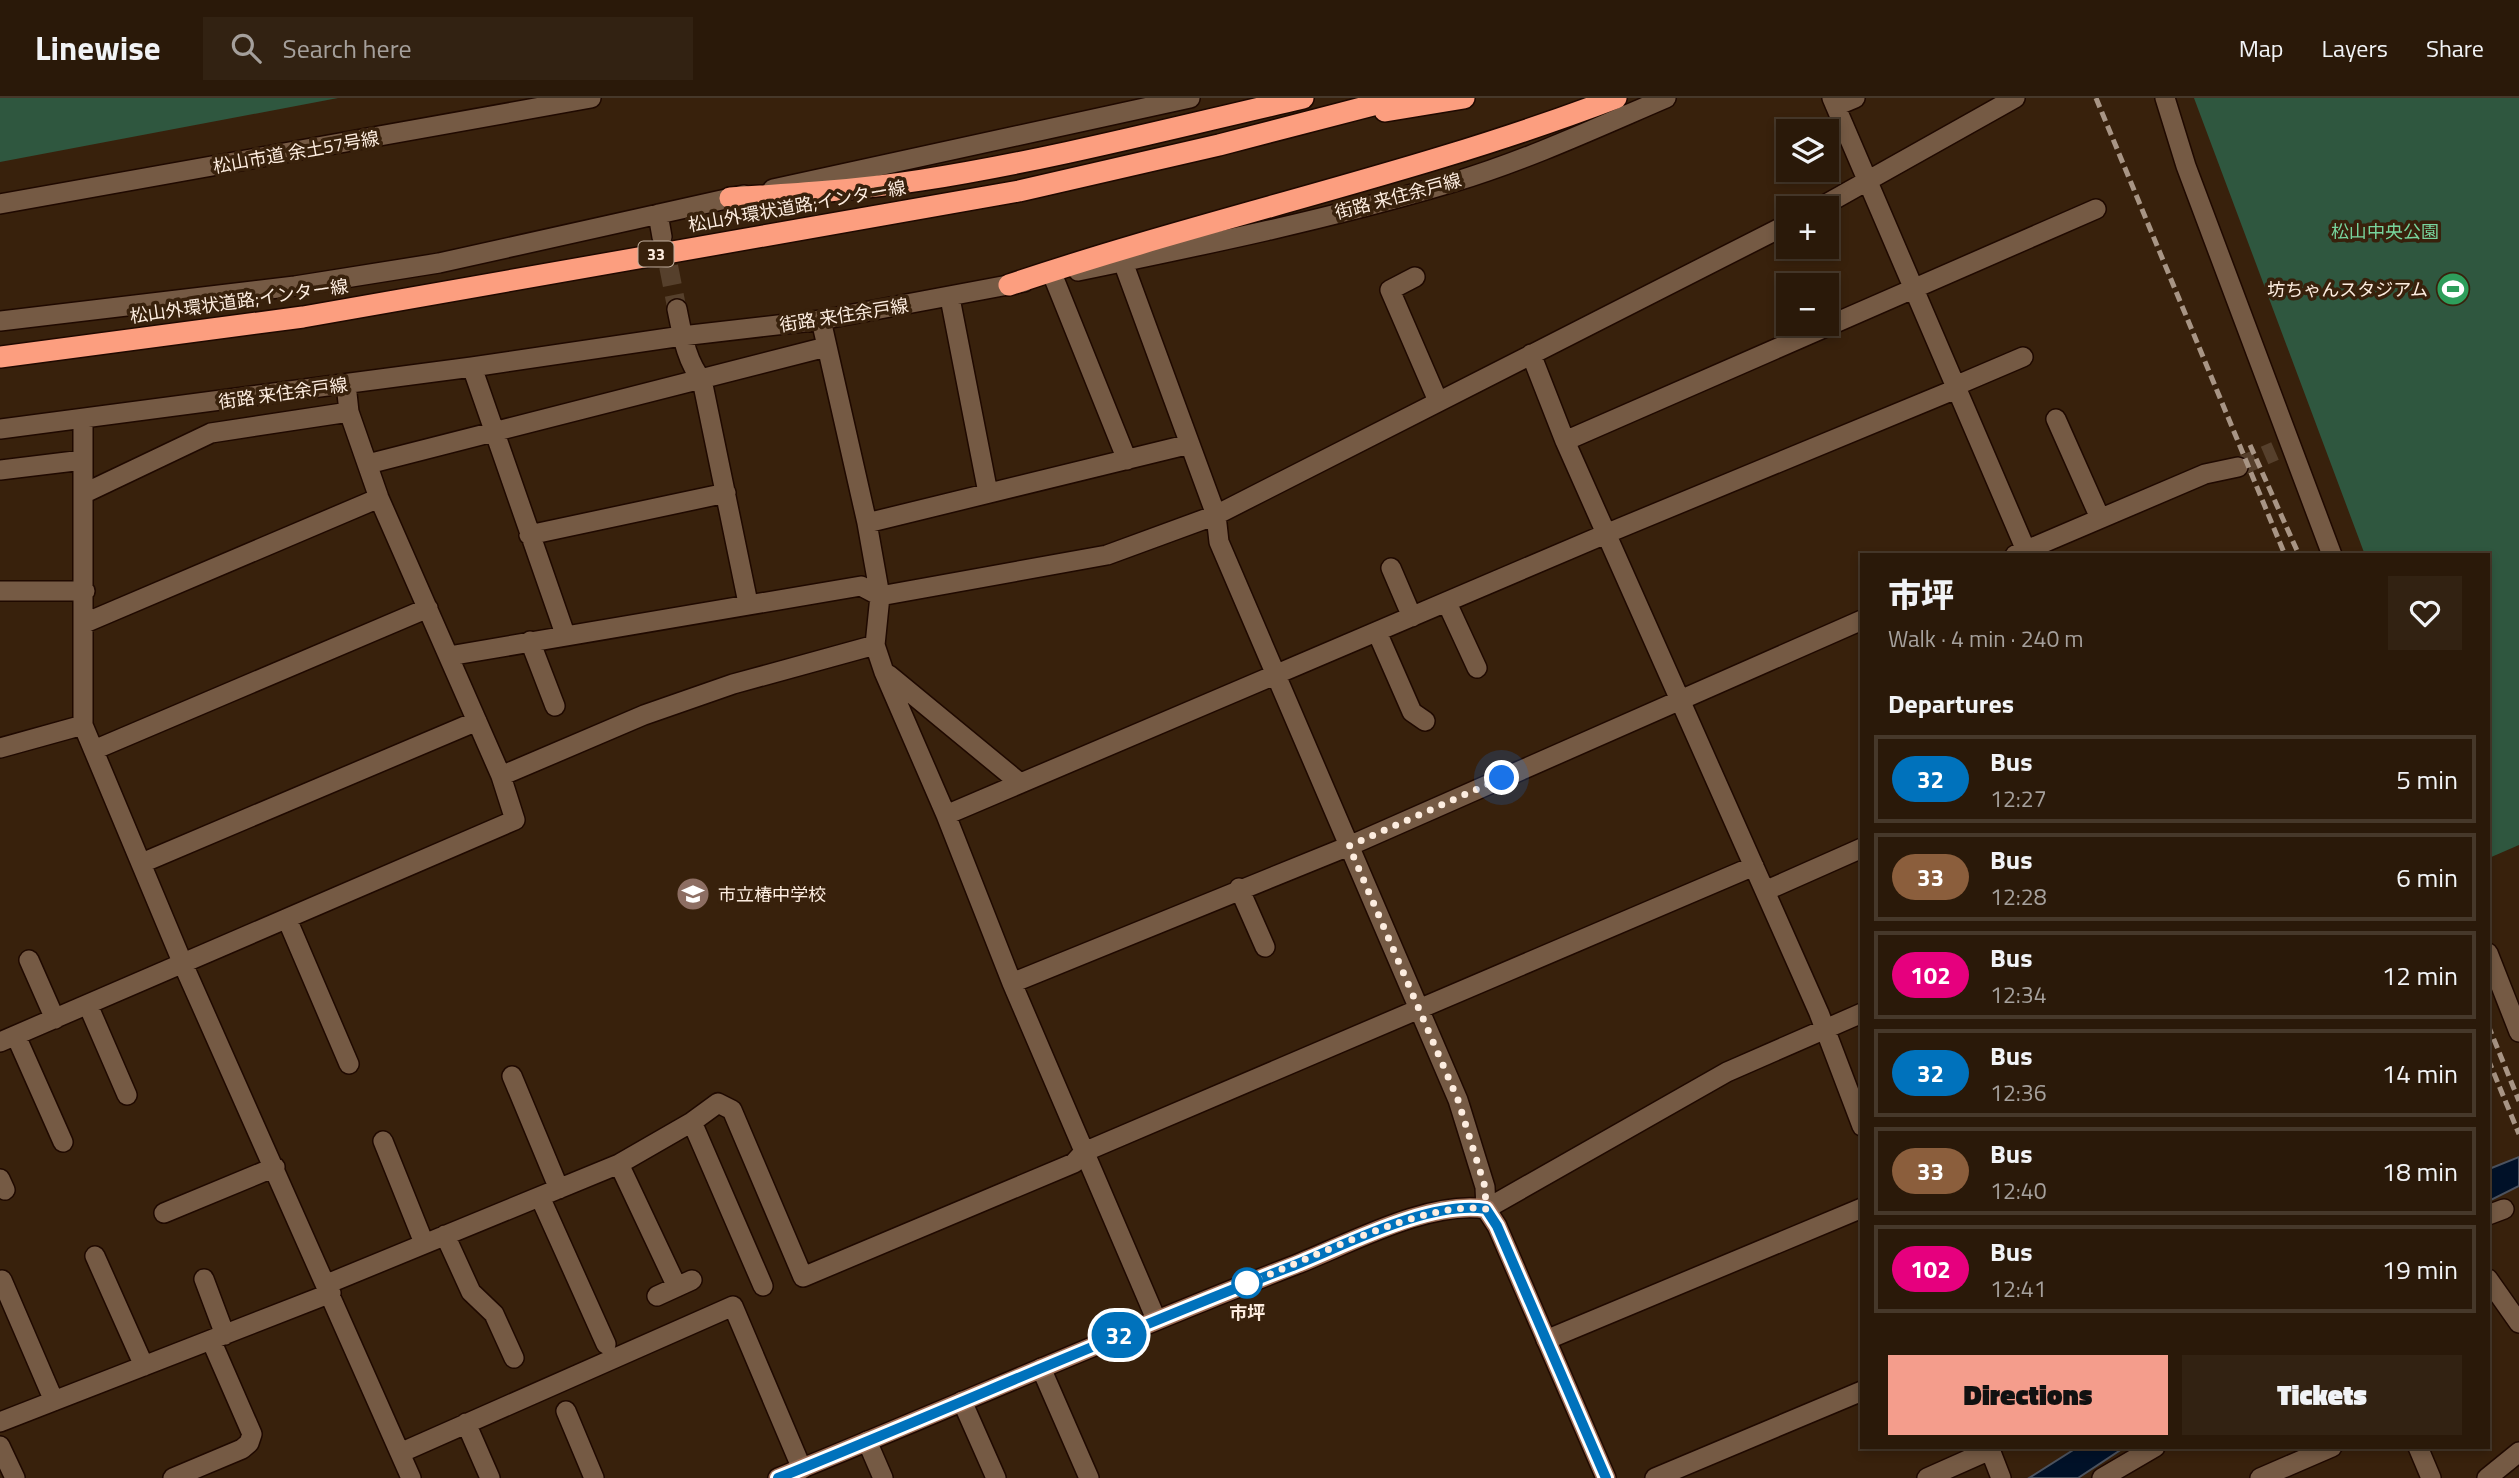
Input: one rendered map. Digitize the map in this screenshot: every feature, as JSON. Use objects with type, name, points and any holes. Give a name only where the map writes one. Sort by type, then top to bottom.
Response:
[{"type":"highway","points":[[730,198],[826,192],[922,180],[1096,148],[1303,98]]},
{"type":"highway","name":"松山外環状道路;インター線","points":[[0,357],[303,317],[1006,193],[1307,124],[1400,98]]},
{"type":"highway","name":"松山外環状道路;インター線","points":[[1307,124],[1464,98]]},
{"type":"highway","points":[[1009,285],[1158,236],[1404,170],[1539,128],[1616,98]]},
{"type":"main road","points":[[779,1478],[805,1471],[867,1441],[1156,1319],[1418,1217],[1452,1208],[1486,1209],[1497,1226],[1606,1478]]},
{"type":"street","name":"松山市道 余土57号線","points":[[0,204],[592,98]]},
{"type":"street","points":[[0,321],[308,284],[452,260],[1190,98]]},
{"type":"street","name":"街路 来住余戸線","points":[[0,429],[472,368],[682,336],[821,320],[950,298],[1230,241],[1454,182],[1551,148],[1666,98]]},
{"type":"street","points":[[1855,98],[1834,102],[1956,387],[2023,553],[2205,474],[2238,467]]},
{"type":"street","points":[[1839,198],[2015,98]]},
{"type":"street","points":[[2165,98],[2282,448],[2331,553]]},
{"type":"street","points":[[1565,441],[2096,209]]},
{"type":"street","points":[[657,214],[662,237]]},
{"type":"street","points":[[449,656],[748,603],[860,586],[880,596],[1107,555],[1216,514],[1776,230]]},
{"type":"street","points":[[1123,262],[1216,514],[1219,542],[1458,1100],[1485,1187],[1486,1209],[1727,1072],[1860,1014]]},
{"type":"street","points":[[1053,276],[1127,460]]},
{"type":"street","points":[[1415,277],[1390,289],[1438,401]]},
{"type":"street","points":[[950,298],[988,494]]},
{"type":"street","points":[[677,309],[682,336],[695,372],[702,380],[748,603]]},
{"type":"street","points":[[821,320],[867,523],[880,596],[875,645],[884,672],[946,815],[1012,983],[1156,1319]]},
{"type":"street","points":[[368,464],[826,347]]},
{"type":"street","points":[[1531,354],[1565,441],[1765,891],[1860,1121]]},
{"type":"street","points":[[946,815],[1956,387],[2023,356]]},
{"type":"street","points":[[472,368],[565,634]]},
{"type":"street","points":[[63,1142],[8,1039],[515,820],[501,776],[379,498],[349,412],[346,384]]},
{"type":"street","points":[[85,492],[211,433],[349,412]]},
{"type":"street","points":[[2056,419],[2100,518]]},
{"type":"street","points":[[83,420],[83,725],[183,964],[411,1478]]},
{"type":"street","points":[[867,523],[1190,444]]},
{"type":"street","points":[[0,470],[83,460]]},
{"type":"street","points":[[529,535],[726,493]]},
{"type":"street","points":[[85,623],[379,498]]},
{"type":"street","points":[[1391,568],[1412,617]]},
{"type":"street","points":[[0,591],[85,591]]},
{"type":"street","points":[[1447,603],[1477,668]]},
{"type":"street","points":[[94,750],[428,608]]},
{"type":"street","points":[[1012,983],[1239,888],[1349,846],[1860,621]]},
{"type":"street","points":[[1377,632],[1412,712],[1425,721]]},
{"type":"street","points":[[530,641],[555,706]]},
{"type":"street","points":[[501,776],[644,715],[733,684],[875,645]]},
{"type":"street","points":[[884,672],[1020,783]]},
{"type":"street","points":[[142,863],[477,721]]},
{"type":"street","points":[[0,748],[83,725]]},
{"type":"street","points":[[1765,891],[1860,849]]},
{"type":"street","points":[[0,1422],[218,1337],[329,1289],[424,1243],[620,1164],[692,1122],[718,1103],[732,1110],[803,1277],[1074,1163],[1084,1152],[1420,1011],[1754,866]]},
{"type":"street","points":[[1239,888],[1265,947]]},
{"type":"street","points":[[287,919],[349,1064]]},
{"type":"street","points":[[2490,958],[2519,1032]]},
{"type":"street","points":[[29,960],[55,1019]]},
{"type":"street","points":[[88,1005],[127,1095]]},
{"type":"street","points":[[512,1076],[559,1189]]},
{"type":"street","points":[[692,1122],[763,1286]]},
{"type":"street","points":[[383,1141],[424,1243]]},
{"type":"street","points":[[620,1164],[684,1283],[657,1296]]},
{"type":"street","points":[[164,1213],[275,1167]]},
{"type":"street","points":[[540,1197],[606,1344]]},
{"type":"street","points":[[1546,1340],[1860,1209]]},
{"type":"street","points":[[445,1235],[471,1292],[494,1314],[514,1358]]},
{"type":"street","points":[[95,1256],[144,1366]]},
{"type":"street","points":[[173,1478],[242,1449],[249,1443],[252,1434],[218,1337],[204,1279]]},
{"type":"street","points":[[2,1280],[54,1401]]},
{"type":"street","points":[[2490,1282],[2519,1323]]},
{"type":"street","points":[[400,1453],[733,1306],[805,1471]]},
{"type":"street","points":[[1041,1368],[1089,1478]]},
{"type":"street","points":[[1655,1478],[1860,1392]]},
{"type":"street","points":[[962,1401],[996,1478]]},
{"type":"street","points":[[566,1411],[594,1478]]},
{"type":"street","points":[[466,1423],[489,1478]]},
{"type":"street","points":[[867,1441],[883,1478]]},
{"type":"street","points":[[0,1446],[15,1478]]},
{"type":"street","points":[[1927,1478],[1990,1449],[2001,1478]]},
{"type":"street","points":[[2102,1478],[2152,1449]]},
{"type":"street","points":[[2260,1478],[2327,1449]]},
{"type":"street","points":[[2419,1449],[2431,1478]]},
{"type":"street","points":[[2487,1478],[2519,1452]]},
{"type":"green space","points":[[0,98],[338,98],[0,162]]},
{"type":"green space","name":"松山中央公園","points":[[2194,98],[2519,98],[2519,845],[2490,858],[2490,553],[2364,553]]},
{"type":"water","points":[[2519,1157],[2519,1186],[2490,1200],[2490,1169]]},
{"type":"water","points":[[2075,1449],[2122,1449],[2078,1478],[2029,1478]]},
{"type":"tunnel","points":[[663,238],[677,309]]},
{"type":"tunnel","points":[[2238,467],[2275,451]]},
{"type":"railway","points":[[2096,98],[2284,553]]},
{"type":"railway","points":[[2250,445],[2298,553]]},
{"type":"railway","points":[[2490,1030],[2519,1101]]},
{"type":"railway","points":[[2490,1064],[2519,1134]]},
{"type":"bus line","name":"32","points":[[778,1478],[1156,1319],[1418,1217],[1470,1206],[1486,1209],[1497,1226],[1606,1478]]},
{"type":"place","name":"坊ちゃんスタジアム","points":[[2453,289]]},
{"type":"place","name":"市立椿中学校","points":[[693,894]]},
{"type":"place","name":"市坪","points":[[1247,1283]]},
{"type":"route","points":[[1247,1283],[1418,1217],[1452,1208],[1470,1206],[1486,1209],[1485,1187],[1458,1100],[1349,846],[1502,778]]}]
